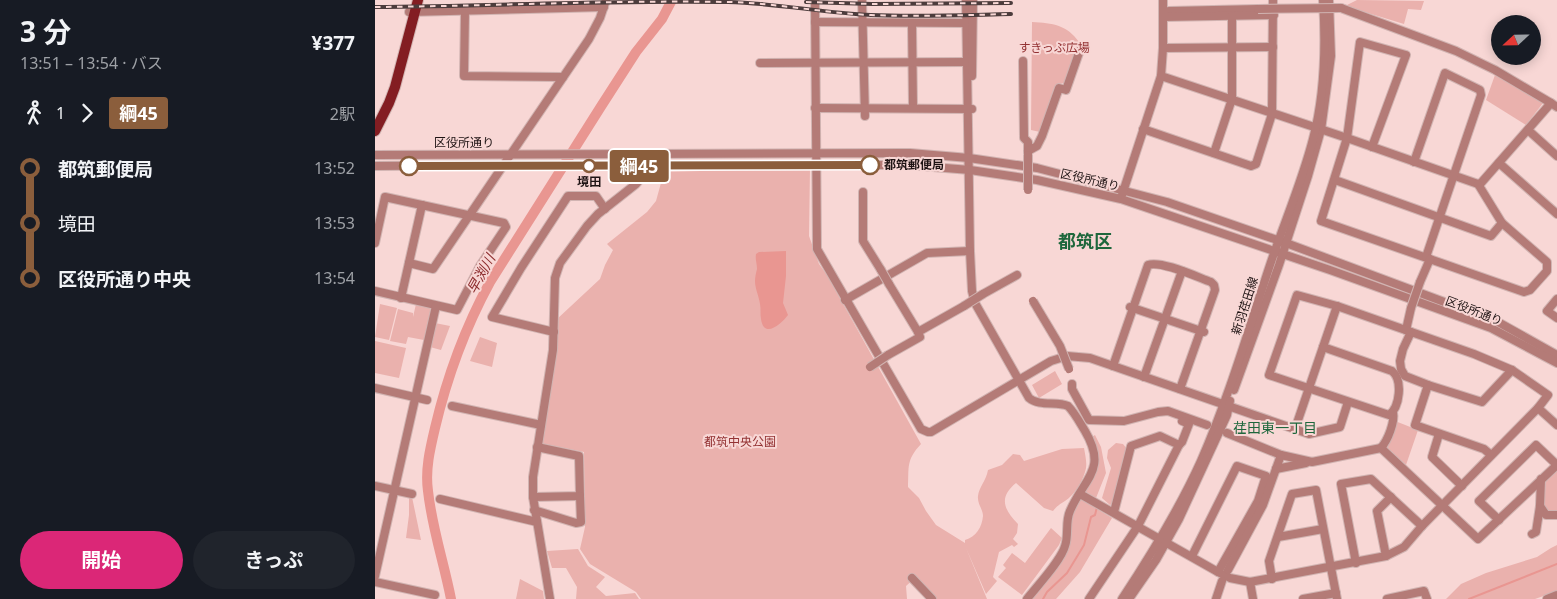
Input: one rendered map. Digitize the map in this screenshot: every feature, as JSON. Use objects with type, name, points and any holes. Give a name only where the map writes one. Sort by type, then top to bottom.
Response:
[{"type":"main road","points":[[375,131],[395,88],[412,12],[412,0]]},
{"type":"main road","points":[[375,120],[385,97],[412,12],[418,0]]},
{"type":"street","points":[[815,0],[814,63],[817,249],[921,429],[931,432],[1018,379],[1061,357],[1084,357],[1113,366],[1309,434],[1340,427],[1349,402]]},
{"type":"street","points":[[862,0],[865,112]]},
{"type":"street","points":[[966,0],[969,23],[970,251],[972,291],[975,303],[1029,398],[1034,402],[1068,406],[1090,439],[1096,456],[1095,465],[1069,513],[1067,540],[1063,552],[1027,599]]},
{"type":"street","points":[[970,109],[967,62],[969,23],[973,0]]},
{"type":"street","points":[[1121,199],[1161,76],[1163,0]]},
{"type":"street","points":[[1143,129],[1251,166],[1257,164],[1272,114],[1273,0]]},
{"type":"street","name":"新羽荏田線","points":[[1318,129],[1324,58],[1323,0]]},
{"type":"street","name":"新羽荏田線","points":[[1129,599],[1156,560],[1226,405],[1279,252],[1318,129],[1331,56],[1329,0]]},
{"type":"street","points":[[409,263],[433,269],[589,39],[605,4],[551,4],[465,11],[412,12]]},
{"type":"street","points":[[1169,10],[1341,8],[1456,51],[1495,70],[1554,105],[1528,130],[1479,184]]},
{"type":"street","points":[[465,11],[464,76],[563,77]]},
{"type":"street","points":[[1163,16],[1273,15]]},
{"type":"street","points":[[1214,153],[1232,99],[1232,16]]},
{"type":"street","points":[[815,22],[969,23]]},
{"type":"street","points":[[912,23],[913,108]]},
{"type":"street","points":[[1161,76],[1347,138],[1372,147],[1453,176],[1479,184],[1502,223],[1547,262],[1547,271],[1530,290],[1524,292],[1321,221],[1347,138],[1360,42],[1406,55],[1372,147]]},
{"type":"street","points":[[1163,48],[1273,47]]},
{"type":"street","points":[[1028,153],[1037,146],[1059,88],[1066,90],[1080,50]]},
{"type":"street","points":[[761,63],[967,62]]},
{"type":"street","points":[[1023,64],[1024,138],[1028,142],[1028,190]]},
{"type":"street","points":[[1414,162],[1445,73],[1480,90],[1481,95],[1411,308],[1409,331],[1400,361],[1401,370],[1405,376],[1482,402],[1512,370]]},
{"type":"street","points":[[815,108],[865,112],[913,108],[970,109]]},
{"type":"street","points":[[1528,130],[1557,156]]},
{"type":"street","name":"区役所通り","points":[[375,155],[910,153],[971,158],[1037,168],[1167,202],[1282,242],[1499,322],[1557,355]]},
{"type":"street","points":[[549,599],[534,510],[533,477],[548,387],[554,332],[555,278],[560,263],[587,226],[636,184],[645,173],[646,155]]},
{"type":"street","points":[[1499,163],[1557,214]]},
{"type":"street","name":"区役所通り","points":[[375,166],[908,165],[970,170],[1037,180],[1121,199],[1279,252],[1491,328],[1557,363]]},
{"type":"street","points":[[1335,180],[1491,236],[1502,223]]},
{"type":"street","points":[[863,192],[863,241],[920,337],[870,367]]},
{"type":"street","points":[[554,332],[491,317],[568,196],[596,196],[605,209]]},
{"type":"street","points":[[375,243],[385,198],[504,223],[506,227],[480,266],[457,310],[375,292]]},
{"type":"street","points":[[401,298],[422,205]]},
{"type":"street","points":[[845,300],[927,253],[970,251]]},
{"type":"street","points":[[1113,366],[1131,307],[1148,265],[1157,263],[1182,271],[1214,285],[1215,290],[1202,332],[1180,389]]},
{"type":"street","points":[[1144,377],[1182,271]]},
{"type":"street","points":[[918,332],[1017,275]]},
{"type":"street","points":[[1393,412],[1389,415],[1269,375],[1297,295],[1337,306],[1473,354],[1512,370],[1548,395],[1555,395],[1557,393]]},
{"type":"street","points":[[1557,299],[1547,311],[1557,318]]},
{"type":"street","points":[[1033,301],[1060,346],[1069,369]]},
{"type":"street","points":[[375,576],[436,306]]},
{"type":"street","points":[[1295,429],[1337,306]]},
{"type":"street","points":[[1131,307],[1202,332]]},
{"type":"street","points":[[1276,469],[1381,448],[1385,444],[1398,399],[1397,378],[1395,374],[1392,371],[1323,348]]},
{"type":"street","points":[[1072,384],[1072,389],[1089,420],[1124,421],[1168,411],[1207,425]]},
{"type":"street","points":[[1429,385],[1415,425],[1484,449],[1491,455]]},
{"type":"street","points":[[375,388],[427,400]]},
{"type":"street","points":[[1079,494],[1230,578],[1250,582],[1356,563],[1386,556],[1404,547],[1422,526],[1538,408],[1548,395]]},
{"type":"street","points":[[452,406],[541,425]]},
{"type":"street","points":[[1538,408],[1557,425]]},
{"type":"street","points":[[1093,598],[1138,526],[1182,442],[1189,424],[1179,420],[1177,414]]},
{"type":"street","points":[[1227,433],[1281,455],[1312,462]]},
{"type":"street","points":[[1439,434],[1432,457],[1462,486]]},
{"type":"street","points":[[1114,512],[1131,446],[1160,436],[1179,445]]},
{"type":"street","points":[[1381,448],[1478,539],[1499,520],[1541,479],[1557,465],[1536,445],[1479,501],[1499,520]]},
{"type":"street","points":[[534,510],[576,523],[581,522],[579,456],[537,448]]},
{"type":"street","points":[[1228,570],[1263,505],[1281,455]]},
{"type":"street","points":[[1192,556],[1237,466],[1266,476],[1258,501],[1218,572]]},
{"type":"street","points":[[1356,563],[1341,484],[1371,479],[1422,526]]},
{"type":"street","points":[[1532,534],[1536,532],[1540,506],[1541,479]]},
{"type":"street","points":[[375,486],[412,494]]},
{"type":"street","points":[[1272,579],[1269,561],[1292,494],[1316,490],[1337,596],[1307,599]]},
{"type":"street","points":[[533,498],[579,496]]},
{"type":"street","points":[[1386,556],[1377,511],[1391,497]]},
{"type":"street","points":[[440,499],[537,522]]},
{"type":"street","points":[[1540,506],[1546,516],[1557,515]]},
{"type":"street","points":[[1278,536],[1323,529]]},
{"type":"street","name":"新羽荏田線","points":[[1122,599],[1164,541]]},
{"type":"street","points":[[912,578],[931,599]]},
{"type":"street","points":[[1216,599],[1223,581]]},
{"type":"street","points":[[375,582],[435,595]]},
{"type":"street","points":[[1250,582],[1253,599]]},
{"type":"street","points":[[1387,599],[1424,591],[1427,599]]},
{"type":"street","points":[[1547,599],[1557,595]]},
{"type":"green space","points":[[1357,0],[1424,1],[1421,10],[1408,9],[1404,24],[1345,6]]},
{"type":"green space","name":"すきっぷ広場","points":[[1032,22],[1047,23],[1064,28],[1079,42],[1064,83],[1058,84],[1054,88],[1040,132],[1031,130]]},
{"type":"green space","points":[[1495,75],[1543,103],[1526,125],[1486,100]]},
{"type":"green space","name":"都筑中央公園","points":[[810,168],[809,236],[819,264],[827,275],[921,444],[911,459],[908,487],[919,498],[936,525],[965,543],[965,540],[978,531],[981,524],[983,513],[978,502],[978,496],[988,470],[1002,465],[1013,454],[1020,455],[1024,461],[1062,449],[1084,448],[1086,466],[1081,482],[1076,491],[1053,511],[1044,508],[1016,483],[1007,493],[1005,498],[1006,508],[1018,524],[1017,533],[1013,539],[1018,544],[999,552],[993,577],[997,581],[986,594],[966,548],[987,599],[936,599],[916,577],[906,586],[907,599],[641,599],[636,592],[590,564],[580,549],[585,527],[584,452],[540,443],[556,320],[600,279],[613,250],[607,244],[647,212],[656,201],[664,172]]},
{"type":"green space","points":[[380,304],[397,308],[389,340],[375,337]]},
{"type":"green space","points":[[416,304],[431,308],[424,340],[408,337],[406,344],[390,341],[398,309],[413,313],[413,317]]},
{"type":"green space","points":[[435,323],[450,326],[441,350],[430,347]]},
{"type":"green space","points":[[480,337],[497,343],[492,367],[470,361]]},
{"type":"green space","points":[[375,341],[406,348],[399,378],[375,373]]},
{"type":"green space","points":[[1055,371],[1062,384],[1039,398],[1032,385]]},
{"type":"green space","points":[[1395,421],[1418,430],[1406,465],[1386,447]]},
{"type":"green space","points":[[1095,435],[1101,447],[1106,473],[1096,498],[1084,492],[1097,465],[1097,452],[1092,437]]},
{"type":"green space","points":[[1116,443],[1123,444],[1127,449],[1113,503],[1110,505],[1102,498],[1111,468],[1107,458],[1108,450]]},
{"type":"green space","points":[[1557,466],[1557,519],[1545,518],[1536,513],[1538,485]]},
{"type":"green space","points":[[409,496],[412,497],[421,540],[406,538]]},
{"type":"green space","points":[[1081,499],[1112,518],[1080,572],[1056,599],[1029,599],[1067,551],[1071,538],[1072,513]]},
{"type":"green space","points":[[1051,528],[1062,538],[1059,545],[1022,595],[998,577],[1006,568],[1003,565],[1012,553],[1025,563]]},
{"type":"green space","points":[[1557,545],[1557,591],[1535,599],[1446,599],[1461,584],[1486,573],[1537,557]]},
{"type":"green space","points":[[578,549],[588,566],[605,577],[596,587],[606,596],[635,593],[639,599],[576,599],[577,587],[566,568],[552,568],[547,551]]},
{"type":"green space","points":[[520,579],[543,591],[544,599],[516,599]]},
{"type":"shaded area","points":[[786,251],[783,303],[788,315],[778,325],[769,329],[763,325],[761,319],[760,304],[755,284],[756,254],[759,252]]},
{"type":"waterway","name":"早渕川","points":[[451,599],[432,518],[427,475],[435,428],[445,390],[458,353],[490,282],[636,52],[662,19],[672,0]]},
{"type":"waterway","points":[[1043,599],[1047,592],[1067,573],[1084,545],[1091,517],[1095,515],[1097,507]]},
{"type":"waterway","points":[[1469,599],[1557,564]]},
{"type":"railway","points":[[375,7],[728,2],[871,15],[1011,14]]},
{"type":"railway","points":[[806,2],[872,4],[1011,3]]},
{"type":"bus line","name":"綱45","points":[[409,166],[870,165]]},
{"type":"place","name":"都筑郵便局","points":[[870,165]]},
{"type":"place","name":"境田","points":[[589,166]]},
{"type":"district","name":"都筑区","points":[[1085,242]]},
{"type":"district","name":"荏田東一丁目","points":[[1275,428]]}]
